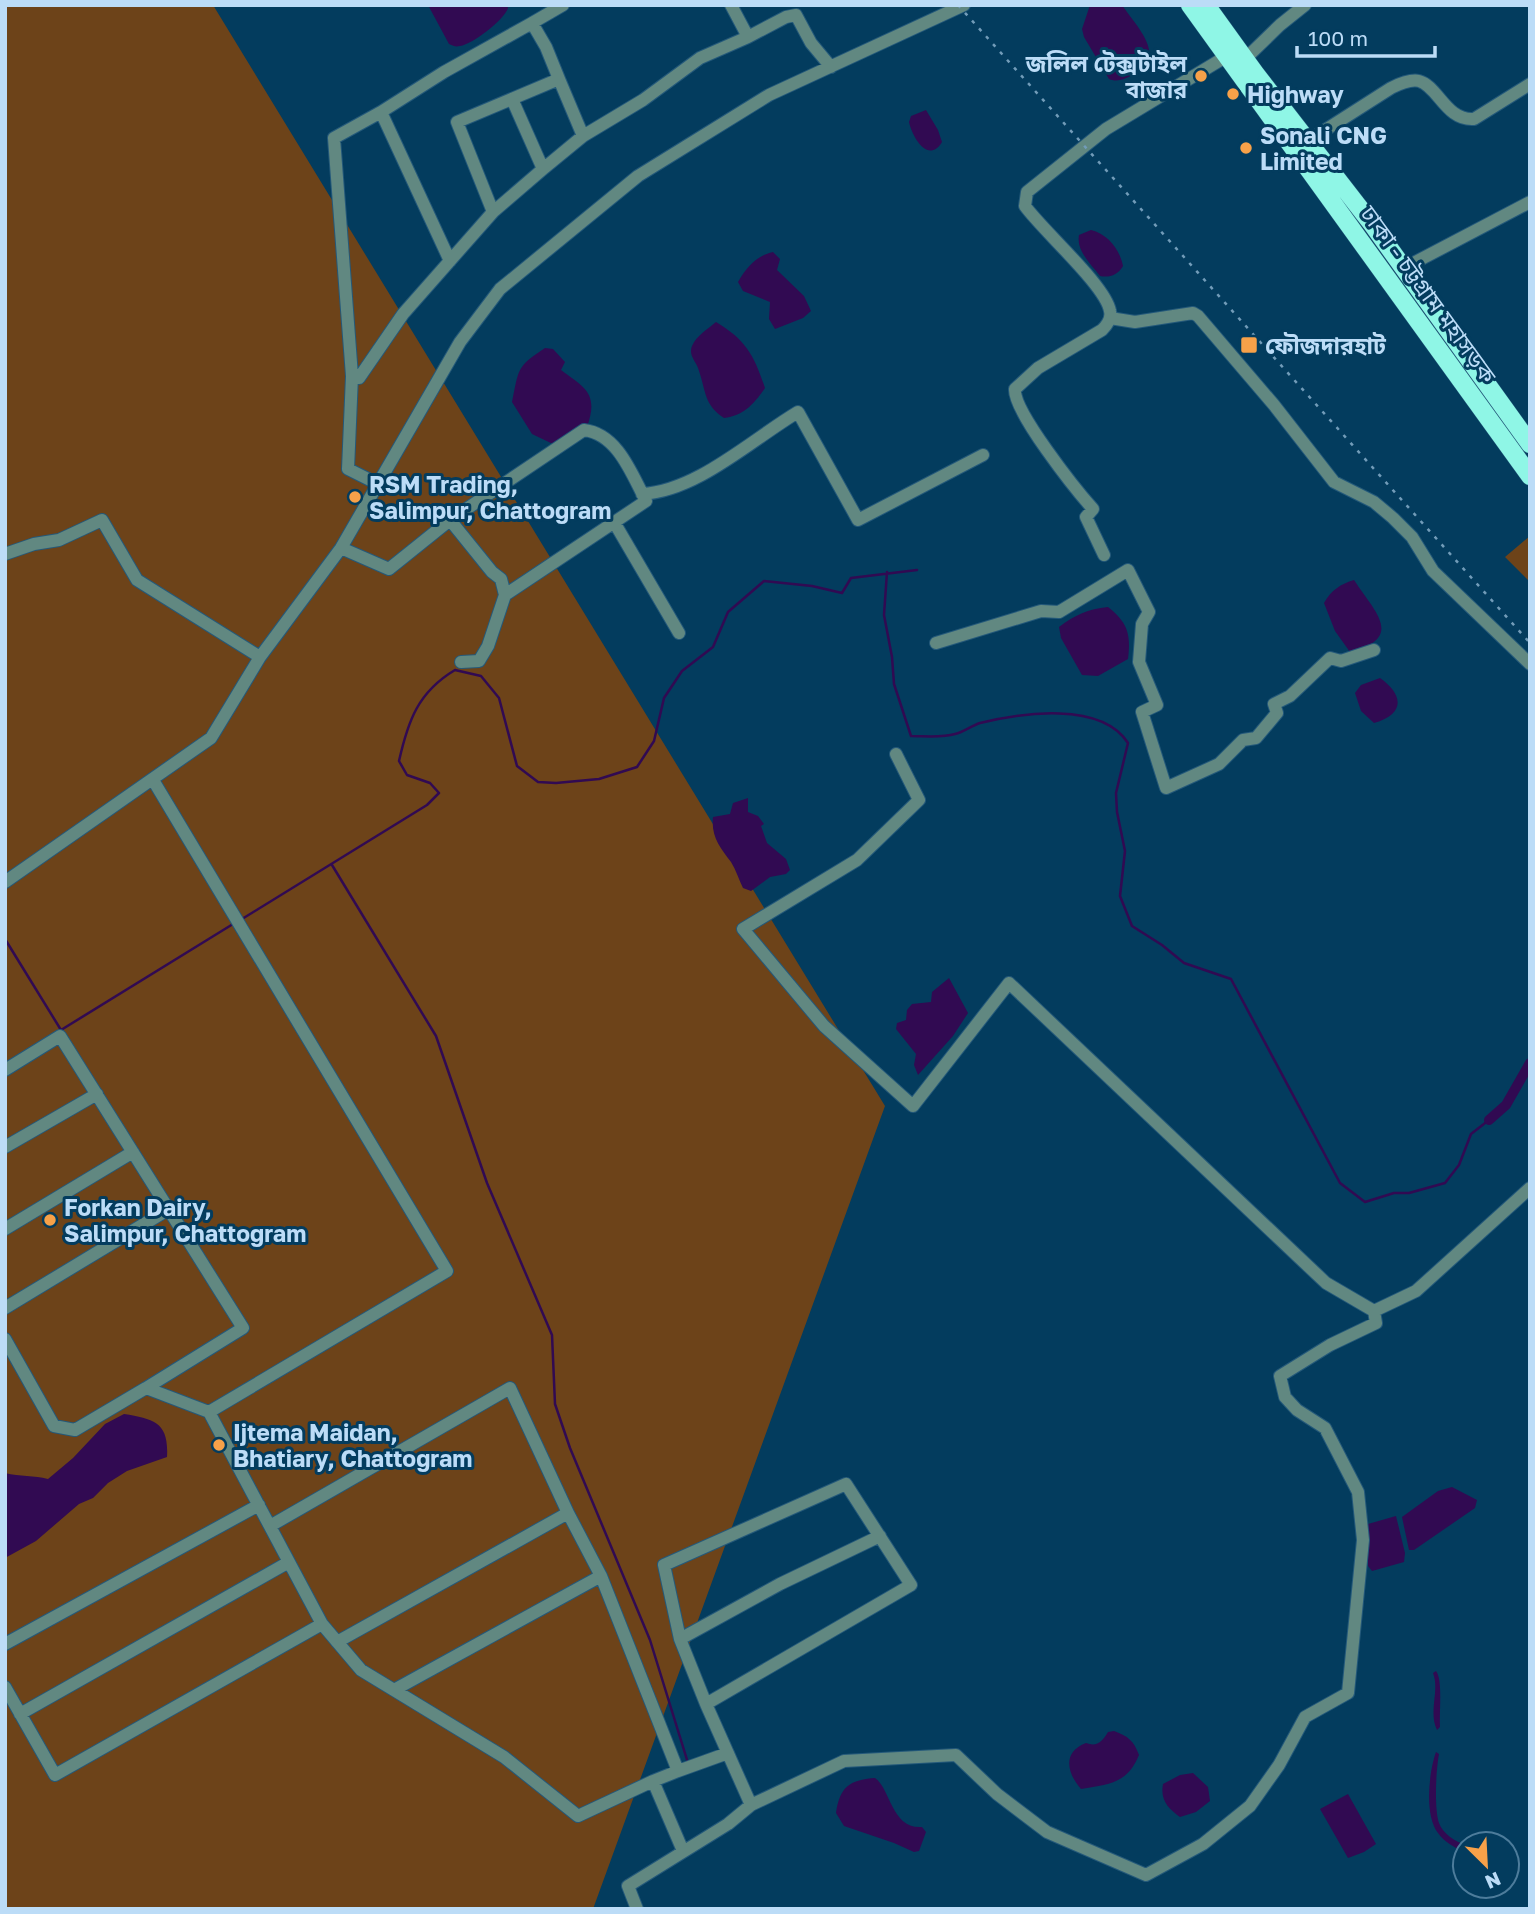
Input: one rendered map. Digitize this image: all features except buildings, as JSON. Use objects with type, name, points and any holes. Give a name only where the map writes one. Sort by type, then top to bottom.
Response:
[{"type":"highway","name":"ঢাকা - চট্টগ্রাম মহাসড়ক","points":[[1190,5],[1308,141],[1404,268],[1530,444]]},
{"type":"highway","name":"ঢাকা - চট্টগ্রাম মহাসড়ক","points":[[1206,5],[1236,57],[1530,473]]},
{"type":"highway","points":[[1416,285],[1432,320],[1517,445],[1530,473]]},
{"type":"street","points":[[378,484],[348,469],[352,376],[334,138],[563,5]]},
{"type":"street","points":[[731,5],[748,37]]},
{"type":"street","points":[[5,883],[211,738],[260,657],[341,548],[460,342],[500,289],[638,176],[769,95],[964,5]]},
{"type":"street","points":[[1104,555],[1086,517],[1093,509],[1027,420],[1014,396],[1015,389],[1023,380],[1048,362],[1091,338],[1108,324],[1111,313],[1106,300],[1093,282],[1042,229],[1025,206],[1027,192],[1107,129],[1236,57],[1305,5]]},
{"type":"street","points":[[352,376],[359,378],[403,314],[494,212],[583,136],[643,100],[700,58],[786,17],[796,15],[811,43],[831,67]]},
{"type":"street","points":[[532,23],[546,47],[583,136]]},
{"type":"street","points":[[494,212],[457,122],[559,79]]},
{"type":"street","points":[[1308,141],[1404,82],[1417,80],[1425,83],[1455,114],[1465,120],[1474,119],[1530,84]]},
{"type":"street","points":[[512,99],[543,169]]},
{"type":"street","points":[[381,112],[450,261]]},
{"type":"street","points":[[1404,268],[1530,202]]},
{"type":"street","points":[[1110,317],[1135,322],[1193,313],[1198,316],[1274,405],[1334,482],[1374,502],[1393,518],[1412,537],[1433,571],[1530,664]]},
{"type":"street","points":[[642,494],[661,493],[714,468],[798,412],[858,520],[983,455]]},
{"type":"street","points":[[341,548],[388,569],[450,520],[584,430],[594,431],[619,450],[646,501],[506,595],[488,646],[478,661],[461,662]]},
{"type":"street","points":[[5,555],[34,544],[59,540],[102,520],[137,580],[260,657]]},
{"type":"street","points":[[450,520],[492,572],[501,579],[506,595]]},
{"type":"street","points":[[614,522],[679,633]]},
{"type":"street","points":[[936,643],[1041,611],[1059,612],[1128,570],[1149,612],[1142,624],[1139,662],[1157,705],[1142,712],[1166,788],[1219,764],[1243,740],[1256,738],[1277,713],[1274,704],[1290,696],[1330,658],[1341,662],[1374,650]]},
{"type":"street","points":[[896,754],[919,800],[857,860],[743,929],[824,1026],[913,1106],[1009,983],[1326,1283],[1374,1311]]},
{"type":"street","points":[[153,780],[447,1271],[209,1412]]},
{"type":"street","points":[[5,1070],[61,1036],[243,1328],[75,1430],[54,1426],[5,1339]]},
{"type":"street","points":[[5,1147],[97,1094]]},
{"type":"street","points":[[5,1229],[133,1152]]},
{"type":"street","points":[[1374,1311],[1416,1291],[1530,1188]]},
{"type":"street","points":[[5,1308],[169,1209]]},
{"type":"street","points":[[637,1909],[628,1886],[728,1824],[751,1805],[844,1760],[956,1755],[997,1794],[1047,1832],[1146,1875],[1203,1844],[1250,1806],[1279,1765],[1305,1717],[1348,1693],[1363,1540],[1358,1492],[1325,1428],[1297,1410],[1285,1397],[1280,1376],[1330,1345],[1376,1323],[1374,1311]]},
{"type":"street","points":[[146,1388],[209,1412],[322,1624],[361,1670],[504,1757],[578,1816],[653,1781],[728,1753]]},
{"type":"street","points":[[270,1526],[510,1388],[568,1513],[601,1576],[678,1771]]},
{"type":"street","points":[[706,1704],[911,1585],[846,1484],[664,1566],[680,1639],[706,1704],[751,1805]]},
{"type":"street","points":[[5,1644],[258,1505]]},
{"type":"street","points":[[337,1642],[568,1513]]},
{"type":"street","points":[[680,1639],[780,1584],[880,1536]]},
{"type":"street","points":[[20,1714],[289,1562]]},
{"type":"street","points":[[394,1690],[601,1576]]},
{"type":"street","points":[[5,1687],[55,1775],[322,1624]]},
{"type":"street","points":[[653,1781],[683,1851]]},
{"type":"shaded area","points":[[5,5],[213,5],[885,1106],[593,1909],[5,1909]]},
{"type":"shaded area","points":[[428,5],[507,5],[508,8],[501,19],[487,31],[466,44],[457,46],[449,44]]},
{"type":"shaded area","points":[[1090,5],[1122,5],[1141,31],[1149,50],[1149,59],[1135,74],[1119,80],[1109,79],[1084,37],[1082,29]]},
{"type":"shaded area","points":[[926,110],[942,142],[931,151],[917,141],[909,122],[911,116]]},
{"type":"shaded area","points":[[1091,230],[1108,239],[1119,254],[1123,266],[1116,274],[1100,276],[1082,252],[1079,235]]},
{"type":"shaded area","points":[[773,252],[780,259],[777,270],[804,296],[811,311],[803,318],[775,329],[769,319],[770,302],[743,291],[738,282],[752,263]]},
{"type":"shaded area","points":[[716,322],[735,335],[748,349],[765,388],[748,408],[724,418],[709,403],[691,353],[697,339]]},
{"type":"shaded area","points":[[545,348],[553,349],[565,362],[561,370],[588,392],[591,406],[587,427],[555,445],[532,434],[512,402],[520,370]]},
{"type":"shaded area","points":[[1530,536],[1530,582],[1505,557]]},
{"type":"shaded area","points":[[1354,580],[1376,613],[1381,631],[1377,639],[1367,646],[1350,652],[1335,631],[1324,603],[1337,588]]},
{"type":"shaded area","points":[[1108,607],[1120,618],[1127,630],[1128,659],[1098,676],[1082,675],[1061,638],[1059,627],[1082,613]]},
{"type":"shaded area","points":[[1380,678],[1394,691],[1398,704],[1391,715],[1374,723],[1361,711],[1355,693],[1361,685]]},
{"type":"shaded area","points":[[748,798],[748,812],[758,816],[764,824],[761,826],[767,843],[786,859],[790,870],[786,874],[770,877],[751,891],[743,888],[713,830],[713,817],[730,814],[733,803]]},
{"type":"shaded area","points":[[949,978],[968,1013],[953,1036],[918,1075],[914,1065],[916,1054],[896,1029],[897,1023],[906,1020],[907,1010],[912,1004],[931,1002],[932,992]]},
{"type":"shaded area","points":[[124,1414],[144,1418],[158,1425],[165,1437],[167,1457],[127,1471],[108,1483],[93,1498],[79,1504],[36,1541],[5,1558],[5,1473],[48,1479],[73,1458],[105,1424]]},
{"type":"shaded area","points":[[1452,1487],[1477,1500],[1475,1508],[1414,1550],[1409,1550],[1402,1517],[1438,1491]]},
{"type":"shaded area","points":[[1396,1516],[1405,1553],[1404,1562],[1372,1571],[1368,1566],[1368,1524]]},
{"type":"shaded area","points":[[1436,1671],[1440,1697],[1440,1727],[1437,1730],[1433,1673]]},
{"type":"shaded area","points":[[1114,1731],[1127,1737],[1135,1746],[1139,1755],[1134,1765],[1116,1781],[1081,1789],[1072,1776],[1070,1757],[1078,1747],[1086,1743],[1099,1743],[1108,1732]]},
{"type":"shaded area","points":[[1436,1752],[1439,1754],[1436,1808],[1439,1823],[1451,1838],[1451,1845],[1441,1836],[1431,1816],[1431,1771]]},
{"type":"shaded area","points":[[1193,1773],[1208,1787],[1210,1801],[1196,1812],[1180,1817],[1166,1803],[1163,1784],[1180,1775]]},
{"type":"shaded area","points":[[875,1778],[904,1822],[922,1827],[926,1832],[919,1851],[914,1852],[844,1826],[836,1813],[840,1797],[847,1786]]},
{"type":"shaded area","points":[[1348,1794],[1376,1844],[1348,1858],[1320,1809]]},
{"type":"waterway","points":[[242,919],[427,805],[439,793],[430,783],[407,775],[399,761],[416,709],[432,688],[455,670],[481,676],[499,698],[517,766],[538,782],[599,779],[637,767],[654,741],[664,698],[682,671],[713,647],[728,612],[764,581],[812,586],[842,593],[851,578],[917,570]]},
{"type":"waterway","points":[[887,572],[884,615],[894,684],[911,736],[950,735],[997,719],[1059,713],[1099,721],[1116,730],[1128,743],[1116,793],[1125,851],[1120,896],[1132,926],[1184,963],[1231,979],[1340,1183],[1365,1202],[1445,1183],[1459,1165],[1471,1134],[1489,1120]]},
{"type":"waterway","points":[[332,865],[436,1036],[487,1183],[552,1335],[555,1404],[570,1448],[650,1640],[688,1763]]},
{"type":"waterway","points":[[5,939],[61,1030],[233,924]]},
{"type":"waterway","points":[[1489,1120],[1506,1105],[1530,1063]]},
{"type":"railway","points":[[958,5],[1530,643]]},
{"type":"place","name":"জলিল টেক্সটাইল বাজার","points":[[1201,76]]},
{"type":"place","name":"Highway","points":[[1233,94]]},
{"type":"place","name":"Sonali CNG Limited","points":[[1246,148]]},
{"type":"place","name":"ফৌজদারহাট","points":[[1249,345]]},
{"type":"place","name":"RSM Trading, Salimpur, Chattogram","points":[[355,497]]},
{"type":"place","name":"Forkan Dairy, Salimpur, Chattogram","points":[[50,1220]]},
{"type":"place","name":"Ijtema Maidan, Bhatiary, Chattogram","points":[[219,1445]]}]
